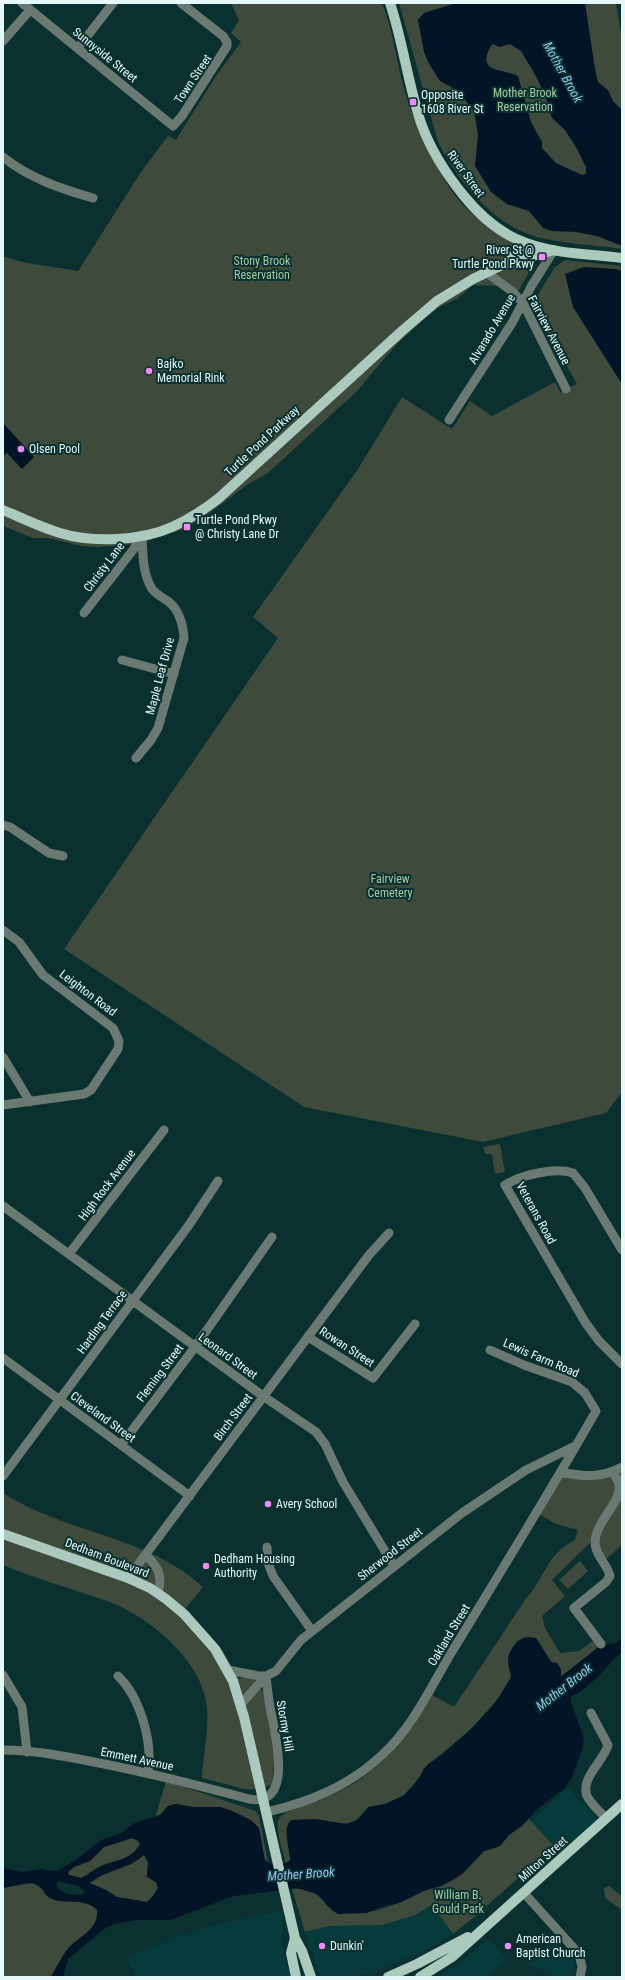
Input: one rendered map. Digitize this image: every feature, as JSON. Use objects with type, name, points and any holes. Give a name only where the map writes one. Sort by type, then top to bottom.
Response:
[{"type":"main road","name":"River Street","points":[[390,3],[421,123],[437,159],[451,180],[480,215],[504,232],[528,244],[554,250],[622,258]]},
{"type":"main road","name":"Turtle Pond Parkway","points":[[504,264],[528,244]]},
{"type":"main road","name":"Turtle Pond Parkway","points":[[3,510],[61,533],[104,539],[142,535],[171,527],[215,502],[414,319],[448,293],[504,264],[554,250]]},
{"type":"main road","name":"Dedham Boulevard","points":[[3,1534],[128,1578],[158,1593],[176,1606],[201,1631],[215,1649],[228,1670],[241,1704],[264,1798],[295,1938]]},
{"type":"main road","name":"Milton Street","points":[[420,1977],[452,1956],[622,1804]]},
{"type":"main road","name":"Milton Street","points":[[388,1977],[417,1964],[479,1931]]},
{"type":"main road","points":[[295,1938],[292,1953],[296,1977]]},
{"type":"main road","points":[[295,1938],[302,1951],[310,1977]]},
{"type":"street","name":"Sunnyside Street","points":[[22,3],[173,126]]},
{"type":"street","points":[[78,48],[113,3]]},
{"type":"street","name":"Town Street","points":[[173,126],[182,116],[223,54],[227,42],[223,36],[181,3]]},
{"type":"street","points":[[3,41],[30,10]]},
{"type":"street","points":[[3,156],[13,165],[47,182],[66,190],[93,198]]},
{"type":"street","name":"Alvarado Avenue","points":[[449,420],[523,303],[554,250]]},
{"type":"street","name":"Fairview Avenue","points":[[486,272],[514,292],[523,303],[566,389]]},
{"type":"street","name":"Christy Lane","points":[[84,614],[133,550],[142,535]]},
{"type":"street","name":"Maple Leaf Drive","points":[[136,758],[151,740],[158,728],[184,638],[183,627],[176,610],[153,590],[148,580],[144,569],[142,535]]},
{"type":"street","points":[[122,660],[174,674]]},
{"type":"street","points":[[3,825],[10,827],[49,853],[63,856]]},
{"type":"street","name":"Leighton Road","points":[[3,930],[19,942],[43,975],[114,1028],[119,1041],[118,1049],[91,1090],[77,1096],[3,1105]]},
{"type":"street","points":[[3,1057],[30,1102]]},
{"type":"street","name":"High Rock Avenue","points":[[69,1254],[164,1130]]},
{"type":"street","name":"Veterans Road","points":[[622,1250],[585,1188],[573,1173],[559,1171],[526,1176],[505,1185],[586,1322],[599,1341],[622,1364]]},
{"type":"street","name":"Harding Terrace","points":[[3,1476],[133,1301],[218,1181]]},
{"type":"street","name":"Leonard Street","points":[[3,1206],[321,1437],[343,1482],[394,1566]]},
{"type":"street","name":"Birch Street","points":[[128,1578],[369,1255],[389,1233]]},
{"type":"street","name":"Fleming Street","points":[[121,1445],[195,1346],[272,1237]]},
{"type":"street","name":"Rowan Street","points":[[308,1337],[374,1378],[415,1324]]},
{"type":"street","name":"Lewis Farm Road","points":[[490,1350],[524,1365],[572,1382],[585,1393],[596,1411]]},
{"type":"street","name":"Cleveland Street","points":[[3,1358],[190,1496]]},
{"type":"street","name":"Oakland Street","points":[[267,1812],[298,1804],[343,1784],[374,1763],[397,1740],[415,1716],[596,1411]]},
{"type":"street","name":"Sherwood Street","points":[[241,1704],[266,1676],[276,1671],[295,1646],[394,1566],[511,1479],[541,1461],[575,1446]]},
{"type":"street","points":[[561,1472],[589,1476],[612,1472],[622,1467]]},
{"type":"street","points":[[601,1644],[574,1608],[606,1582],[610,1576],[596,1550],[595,1544],[597,1531],[620,1490],[618,1481],[612,1472]]},
{"type":"street","points":[[267,1547],[268,1564],[273,1576],[312,1631]]},
{"type":"street","points":[[146,1555],[160,1572],[161,1582],[158,1593]]},
{"type":"street","points":[[228,1670],[266,1676]]},
{"type":"street","points":[[3,1675],[19,1699],[22,1707],[27,1752]]},
{"type":"street","points":[[118,1676],[127,1687],[142,1716],[149,1758],[148,1772]]},
{"type":"street","name":"Stormy Hill","points":[[264,1798],[270,1796],[274,1790],[279,1758],[266,1676]]},
{"type":"street","points":[[592,1713],[608,1745],[588,1780],[586,1792],[588,1798],[606,1818]]},
{"type":"street","name":"Emmett Avenue","points":[[3,1750],[68,1757],[148,1772],[249,1799],[264,1798]]},
{"type":"street","points":[[524,1893],[579,1954],[582,1966],[580,1977]]},
{"type":"shaded area","points":[[568,1787],[597,1819],[560,1853],[531,1821]]},
{"type":"shaded area","points":[[432,1905],[453,1934],[422,1952],[388,1966],[354,1977],[320,1977],[305,1932],[329,1926],[415,1915]]},
{"type":"shaded area","points":[[283,1910],[282,1942],[290,1977],[136,1977],[126,1957],[202,1928]]},
{"type":"shaded area","points":[[556,1937],[575,1961],[573,1977],[558,1977],[527,1964]]},
{"type":"shaded area","points":[[489,1939],[507,1959],[487,1977],[437,1977],[454,1967]]},
{"type":"green space","name":"Stony Brook Reservation","points":[[231,3],[382,3],[393,40],[405,93],[420,131],[439,171],[450,188],[474,215],[498,230],[541,252],[514,298],[499,286],[473,285],[457,299],[439,307],[397,344],[356,392],[268,473],[247,485],[203,518],[181,530],[137,544],[97,547],[82,546],[48,538],[33,538],[3,526],[3,256],[22,262],[78,271],[141,172],[168,136],[176,140],[216,76],[241,42],[231,33],[239,20]]},
{"type":"green space","name":"Mother Brook Reservation","points":[[399,3],[616,3],[622,40],[622,249],[568,243],[537,237],[521,231],[506,222],[491,212],[478,200],[456,172],[438,142]]},
{"type":"green space","name":"Fairview Cemetery","points":[[565,260],[622,266],[622,1092],[606,1113],[483,1142],[304,1107],[64,949],[278,638],[253,617],[358,469],[402,397],[452,429],[470,401],[492,416],[555,382],[560,392],[577,384],[537,315],[534,301],[555,267]]},
{"type":"green space","points":[[500,1144],[505,1172],[495,1174],[492,1154],[485,1154],[483,1147]]},
{"type":"green space","points":[[622,1467],[622,1545],[603,1562],[595,1538],[552,1580],[565,1596],[542,1616],[545,1628],[560,1653],[579,1651],[597,1638],[601,1645],[560,1677],[536,1638],[527,1637],[517,1641],[509,1657],[511,1677],[501,1695],[471,1729],[423,1769],[420,1777],[403,1796],[385,1804],[369,1807],[354,1822],[343,1824],[315,1819],[292,1820],[289,1822],[287,1834],[290,1860],[286,1864],[280,1841],[278,1828],[279,1819],[292,1810],[316,1802],[348,1787],[368,1773],[399,1743],[432,1695],[454,1707],[557,1552],[575,1540],[578,1530],[556,1524],[537,1513],[561,1472],[572,1475]]},
{"type":"green space","points":[[3,1493],[27,1506],[53,1517],[132,1545],[157,1556],[181,1570],[203,1587],[185,1609],[221,1648],[239,1679],[244,1677],[255,1680],[264,1694],[275,1752],[272,1785],[249,1790],[202,1778],[207,1734],[207,1708],[204,1691],[197,1675],[187,1660],[162,1634],[147,1622],[117,1605],[30,1576],[3,1565]]},
{"type":"green space","points":[[580,1561],[588,1571],[568,1589],[559,1580]]},
{"type":"green space","points":[[166,1781],[256,1811],[259,1816],[268,1862],[264,1858],[259,1828],[251,1821],[232,1811],[220,1807],[193,1807],[176,1804],[168,1806],[164,1812],[155,1818]]},
{"type":"green space","name":"William B. Gould Park","points":[[529,1819],[554,1846],[479,1913],[453,1934],[432,1905],[415,1915],[382,1925],[329,1926],[305,1932],[292,1889],[303,1889],[313,1892],[325,1902],[328,1907],[375,1911],[399,1903],[433,1887],[441,1886],[462,1874],[484,1851],[500,1846],[509,1835]]},
{"type":"green space","points":[[132,1838],[140,1844],[132,1854],[127,1857],[103,1865],[81,1878],[69,1875],[68,1872],[74,1867],[90,1861],[104,1847]]},
{"type":"green space","points":[[144,1855],[148,1862],[147,1877],[156,1882],[158,1888],[147,1902],[117,1897],[106,1890],[89,1883],[101,1875],[132,1864]]},
{"type":"green space","points":[[31,1883],[44,1891],[46,1895],[63,1901],[83,1902],[94,1907],[97,1910],[97,1917],[95,1923],[87,1933],[67,1950],[51,1977],[3,1977],[3,1888]]},
{"type":"green space","points":[[609,1886],[622,1896],[622,1910],[605,1898],[604,1888]]},
{"type":"water","name":"Mother Brook Reservation","points":[[456,3],[585,3],[598,82],[608,90],[613,101],[622,110],[622,246],[597,236],[576,232],[552,231],[543,228],[529,211],[507,204],[491,192],[475,166],[478,135],[474,110],[455,89],[440,81],[428,62],[424,52],[418,20],[424,13]],"holes":[[[492,44],[500,47],[510,44],[521,51],[544,92],[552,118],[565,130],[576,147],[586,167],[586,174],[582,175],[556,163],[542,148],[542,142],[531,122],[518,76],[492,68],[488,65],[486,60]]]},
{"type":"water","points":[[584,267],[616,269],[622,271],[622,384],[573,307],[565,274]]},
{"type":"water","points":[[3,423],[34,457],[22,469],[7,453],[3,456]]},
{"type":"water","name":"Mother Brook","points":[[523,1638],[536,1638],[551,1662],[557,1663],[561,1669],[561,1677],[601,1645],[616,1643],[622,1638],[622,1652],[591,1683],[578,1693],[571,1696],[571,1703],[584,1738],[582,1750],[572,1777],[566,1787],[535,1811],[522,1826],[509,1835],[500,1846],[484,1851],[462,1874],[441,1886],[423,1891],[399,1903],[384,1906],[367,1913],[338,1914],[333,1911],[317,1894],[297,1888],[233,1896],[171,1920],[136,1920],[114,1924],[104,1929],[68,1959],[63,1977],[51,1977],[67,1950],[87,1933],[95,1923],[97,1910],[92,1906],[81,1902],[58,1901],[52,1899],[41,1888],[31,1883],[3,1888],[3,1868],[22,1872],[41,1869],[51,1871],[59,1870],[77,1859],[101,1840],[122,1833],[134,1823],[160,1815],[168,1806],[176,1804],[193,1807],[220,1807],[251,1820],[259,1828],[265,1861],[275,1864],[285,1864],[290,1860],[287,1827],[292,1820],[315,1819],[347,1824],[359,1819],[368,1807],[385,1804],[403,1796],[414,1785],[428,1764],[441,1756],[471,1729],[494,1705],[511,1677],[508,1657],[511,1650]],"holes":[[[132,1838],[140,1844],[137,1849],[128,1856],[100,1867],[81,1878],[69,1875],[68,1872],[74,1867],[90,1861],[104,1847]],[[144,1855],[148,1862],[147,1877],[156,1882],[158,1888],[147,1902],[117,1897],[90,1883],[103,1875],[138,1860]],[[58,1881],[78,1886],[85,1892],[77,1895],[68,1894],[61,1891],[56,1885]]]},
{"type":"place","name":"Opposite 1608 River St","points":[[413,102]]},
{"type":"place","name":"River St @ Turtle Pond Pkwy","points":[[542,257]]},
{"type":"place","name":"Bajko Memorial Rink","points":[[149,371]]},
{"type":"place","name":"Olsen Pool","points":[[21,449]]},
{"type":"place","name":"Turtle Pond Pkwy @ Christy Lane Dr","points":[[187,527]]},
{"type":"place","name":"Avery School","points":[[268,1504]]},
{"type":"place","name":"Dedham Housing Authority","points":[[206,1566]]},
{"type":"place","name":"Dunkin'","points":[[322,1946]]},
{"type":"place","name":"American Baptist Church","points":[[508,1946]]}]
